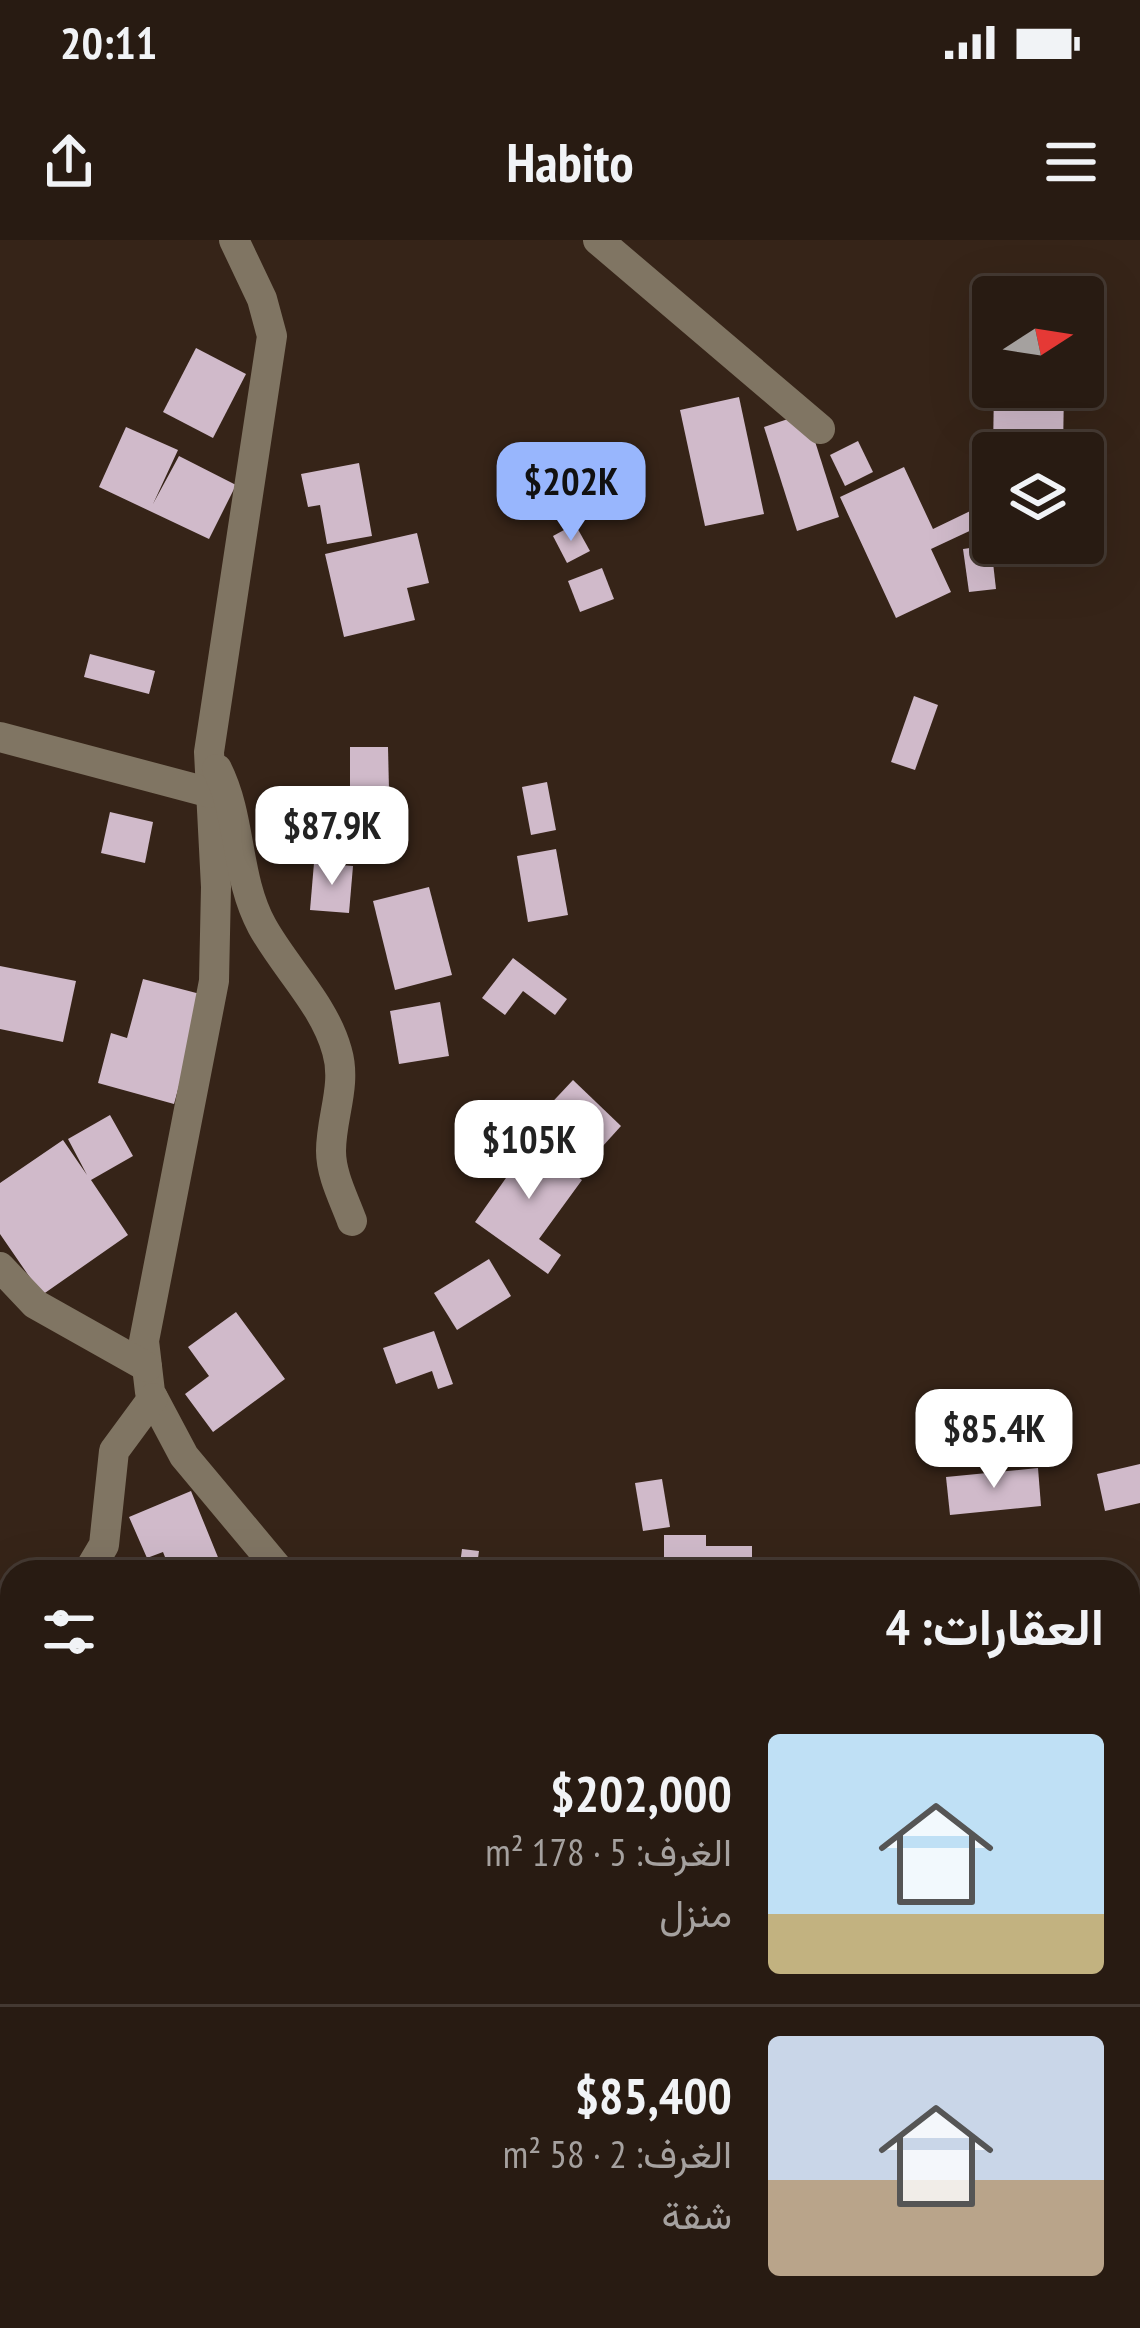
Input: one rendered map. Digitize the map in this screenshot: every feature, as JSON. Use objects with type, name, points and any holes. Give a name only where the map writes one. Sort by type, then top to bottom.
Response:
[{"type":"street","points":[[234,240],[262,299],[272,336],[209,752],[216,887],[214,981],[144,1341],[153,1398],[184,1456],[271,1560]]},
{"type":"street","points":[[598,240],[820,429]]},
{"type":"street","points":[[0,737],[211,794]]},
{"type":"street","points":[[209,752],[232,798],[246,887],[254,907],[330,1032],[338,1054],[341,1083],[331,1152],[352,1221]]},
{"type":"street","points":[[0,1267],[35,1304],[147,1367]]},
{"type":"street","points":[[95,1560],[104,1545],[114,1450],[153,1398]]},
{"type":"building","points":[[196,348],[246,374],[213,438],[163,412]]},
{"type":"building","points":[[739,397],[764,514],[705,526],[680,410]]},
{"type":"building","points":[[994,408],[1064,408],[1063,432],[993,432]]},
{"type":"building","points":[[806,413],[839,517],[797,531],[764,427]]},
{"type":"building","points":[[126,427],[178,450],[153,504],[179,456],[236,485],[209,539],[99,487]]},
{"type":"building","points":[[858,441],[873,472],[845,486],[830,455]]},
{"type":"building","points":[[359,463],[372,536],[327,544],[320,505],[308,507],[301,474]]},
{"type":"building","points":[[904,467],[933,529],[972,510],[972,530],[931,549],[951,592],[896,618],[840,497]]},
{"type":"building","points":[[575,524],[590,551],[567,563],[553,536]]},
{"type":"building","points":[[417,533],[429,583],[407,588],[415,620],[344,637],[325,554]]},
{"type":"building","points":[[972,548],[972,564],[993,564],[996,589],[969,592],[963,549]]},
{"type":"building","points":[[602,568],[614,599],[580,612],[568,581]]},
{"type":"building","points":[[90,654],[155,671],[149,694],[84,677]]},
{"type":"building","points":[[914,696],[938,705],[915,770],[891,762]]},
{"type":"building","points":[[350,747],[388,747],[389,790],[350,791]]},
{"type":"building","points":[[547,782],[556,830],[531,835],[522,787]]},
{"type":"building","points":[[110,812],[153,822],[145,863],[101,853]]},
{"type":"building","points":[[556,849],[568,915],[528,922],[517,856]]},
{"type":"building","points":[[314,863],[353,866],[349,913],[310,910]]},
{"type":"building","points":[[429,887],[452,975],[395,990],[373,901]]},
{"type":"building","points":[[513,958],[567,999],[555,1015],[523,991],[505,1015],[482,998]]},
{"type":"building","points":[[0,966],[76,981],[63,1042],[0,1029]]},
{"type":"building","points":[[143,979],[204,995],[174,1104],[98,1083],[111,1033],[127,1038]]},
{"type":"building","points":[[440,1002],[449,1056],[399,1064],[390,1011]]},
{"type":"building","points":[[573,1080],[621,1126],[592,1158],[543,1112]]},
{"type":"building","points":[[110,1115],[133,1156],[91,1180],[128,1235],[42,1295],[0,1234],[0,1183],[63,1140],[87,1175],[68,1139]]},
{"type":"building","points":[[513,1130],[582,1180],[539,1239],[561,1255],[548,1274],[475,1222],[518,1161],[500,1148]]},
{"type":"building","points":[[489,1259],[511,1296],[457,1330],[434,1293]]},
{"type":"building","points":[[236,1312],[285,1379],[213,1432],[185,1394],[209,1376],[188,1347]]},
{"type":"building","points":[[434,1331],[453,1384],[438,1389],[432,1371],[396,1384],[383,1348]]},
{"type":"building","points":[[1140,1464],[1140,1503],[1105,1511],[1097,1474]]},
{"type":"building","points":[[1038,1468],[1041,1506],[950,1515],[946,1477]]},
{"type":"building","points":[[662,1479],[670,1527],[643,1531],[635,1483]]},
{"type":"building","points":[[191,1491],[219,1560],[166,1560],[163,1552],[147,1558],[129,1517]]},
{"type":"building","points":[[664,1535],[706,1535],[706,1546],[752,1546],[752,1560],[664,1560]]},
{"type":"building","points":[[462,1549],[479,1551],[478,1560],[461,1560]]}]
